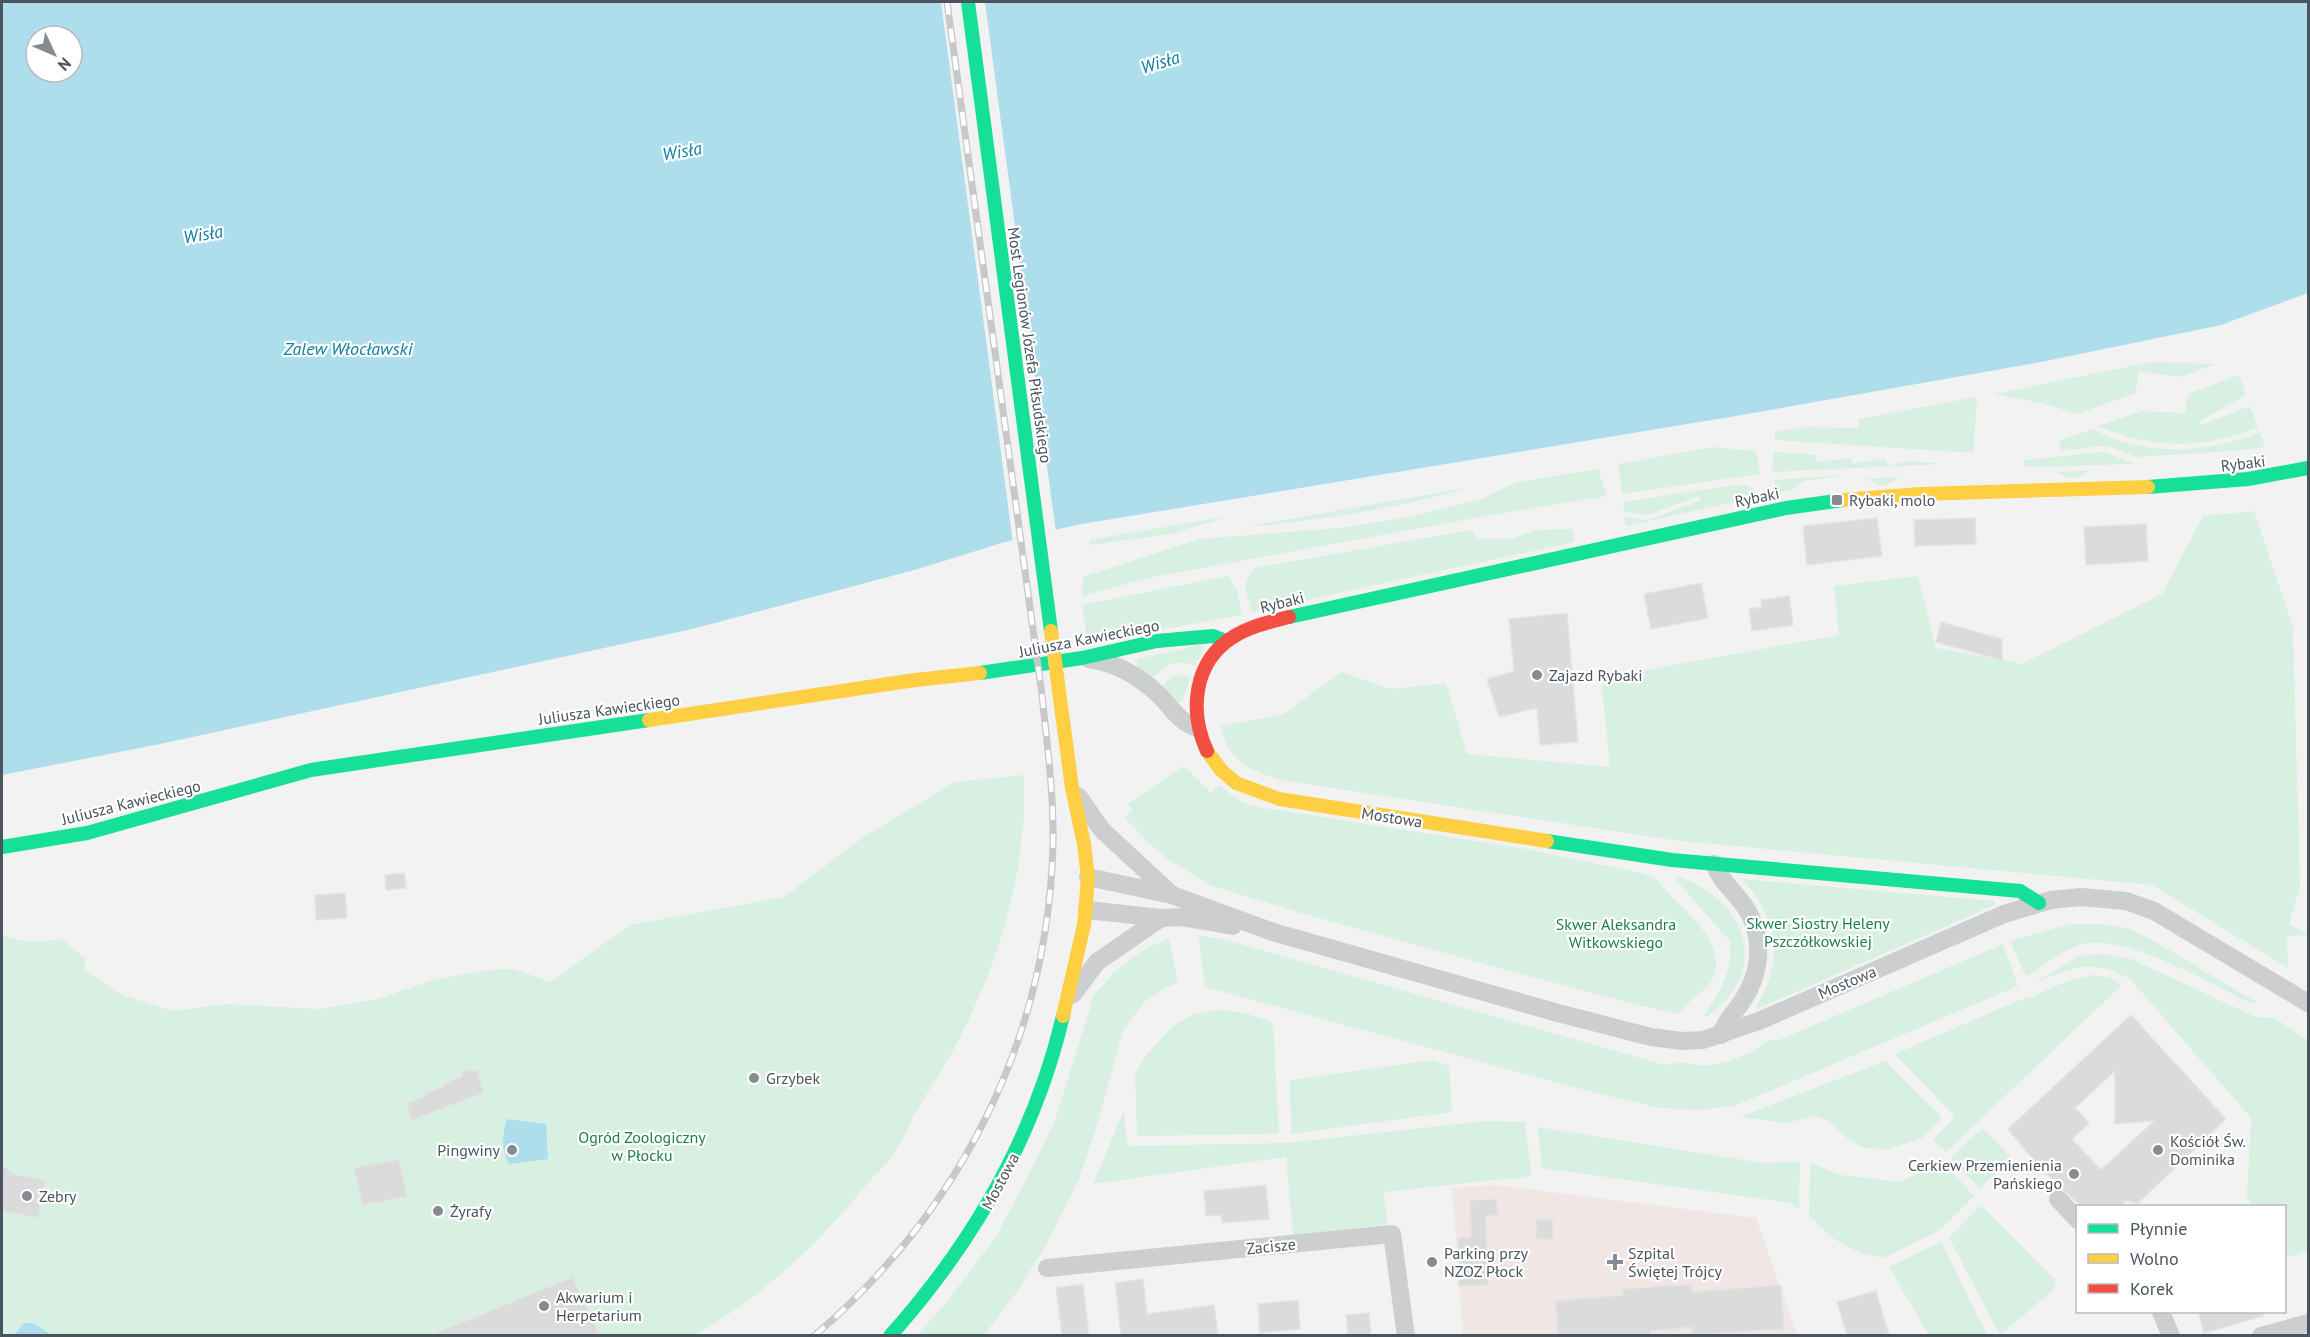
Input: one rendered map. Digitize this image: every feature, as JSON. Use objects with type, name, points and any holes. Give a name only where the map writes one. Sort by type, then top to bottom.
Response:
[{"type":"street","name":"Most Legionów Józefa Piłsudskiego","points":[[968,2],[1061,693]]},
{"type":"street","name":"Rybaki","points":[[1226,641],[1253,627],[1284,618],[1716,522],[1836,500],[2208,484],[2308,468]]},
{"type":"street","name":"Juliusza Kawieckiego","points":[[2,847],[87,833],[311,770],[915,680],[992,672],[1082,658],[1168,640],[1213,636],[1226,641]]},
{"type":"street","name":"Mostowa","points":[[1226,641],[1213,655],[1201,679],[1196,699],[1197,728],[1210,756],[1227,776],[1252,791],[1279,799],[1714,864],[2020,891],[2039,903]]},
{"type":"street","points":[[1082,658],[1104,661],[1133,675],[1160,696],[1185,724],[1197,728]]},
{"type":"street","name":"Mostowa","points":[[890,1335],[941,1276],[966,1242],[999,1187],[1026,1131],[1043,1088],[1068,1003],[1087,910],[1088,877],[1072,788],[1061,693]]},
{"type":"street","name":"Mostowa","points":[[1072,788],[1102,830],[1172,895]]},
{"type":"street","points":[[1714,864],[1720,878],[1748,912],[1755,929],[1758,950],[1757,969],[1753,982],[1742,1002],[1725,1022],[1721,1035]]},
{"type":"street","name":"Mostowa","points":[[1088,877],[1172,895],[1273,932],[1640,1035],[1683,1041],[1703,1040],[1721,1035],[1770,1016],[2004,914],[2039,903],[2081,897],[2116,899],[2145,906],[2189,930],[2308,1003]]},
{"type":"street","name":"Mostowa","points":[[1087,910],[1161,918],[1181,917],[1273,932]]},
{"type":"street","name":"Mostowa","points":[[1068,1003],[1083,978],[1097,962],[1161,918]]},
{"type":"street","points":[[2058,1199],[2076,1218]]},
{"type":"street","name":"Zacisze","points":[[1047,1268],[1392,1234],[1406,1335]]},
{"type":"street","points":[[2162,1313],[2171,1335]]},
{"type":"street","points":[[2261,1335],[2308,1323]]},
{"type":"shaded area","name":"Szpital Świętej Trójcy","points":[[1495,1185],[1756,1218],[1797,1335],[1463,1335],[1452,1188]]},
{"type":"green space","points":[[2152,362],[2215,364],[2181,377],[2138,371],[2136,393],[2077,414],[2041,403],[1994,394]]},
{"type":"green space","points":[[2239,375],[2246,395],[2200,421],[2201,425],[2250,406],[2258,427],[2218,440],[2178,444],[2139,439],[2098,426],[2142,411],[2185,413],[2188,394]]},
{"type":"green space","points":[[1975,397],[1977,402],[1973,453],[1775,440],[1775,432],[1806,427],[1858,428],[1859,419]]},
{"type":"green space","points":[[2093,429],[2134,445],[2176,449],[2218,445],[2260,433],[2265,447],[2137,457],[2106,446],[2061,450],[2059,441]]},
{"type":"green space","points":[[1713,447],[1756,451],[1760,474],[1622,494],[1618,464]]},
{"type":"green space","points":[[1774,452],[1815,455],[1817,462],[1851,458],[1853,464],[1876,459],[1886,460],[1888,466],[1909,461],[1943,464],[1772,472]]},
{"type":"green space","points":[[2103,452],[2135,464],[2025,467],[2024,460]]},
{"type":"green space","points":[[1598,469],[1607,496],[1148,578],[1082,596],[1083,577],[1199,539],[1339,528],[1409,517],[1482,499],[1517,482]]},
{"type":"green space","points":[[2088,471],[2072,478],[2057,472]]},
{"type":"green space","points":[[1848,475],[1804,481],[1794,489],[1777,493],[1774,480]]},
{"type":"green space","points":[[1899,477],[1883,485],[1867,479]]},
{"type":"green space","points":[[1735,485],[1749,486],[1757,497],[1626,526],[1624,517],[1648,520],[1701,500],[1699,496],[1647,515],[1624,512],[1623,502]]},
{"type":"green space","points":[[1471,487],[1415,502],[1359,513],[1244,527]]},
{"type":"green space","points":[[2254,511],[2293,627],[2300,885],[2289,924],[2308,935],[2287,936],[2288,968],[2152,885],[1672,840],[1280,780],[1249,768],[1234,756],[1228,748],[1221,726],[1284,714],[1341,672],[1391,689],[1446,683],[1467,754],[1610,767],[1601,678],[1839,635],[1834,586],[1918,576],[1936,648],[2022,664],[2162,594],[2203,516]]},
{"type":"green space","points":[[1230,516],[1171,534],[1090,545],[1089,540]]},
{"type":"green space","points":[[1572,529],[1575,542],[1252,612],[1246,589],[1250,574],[1255,568],[1471,530],[1478,539],[1512,539],[1535,530]]},
{"type":"green space","points":[[1228,576],[1237,590],[1242,615],[1088,643],[1082,605]]},
{"type":"green space","points":[[1200,645],[1205,648],[1195,666],[1182,663],[1172,664],[1152,678],[1136,666],[1138,659]]},
{"type":"green space","points":[[1182,675],[1190,678],[1183,700],[1179,703],[1162,686],[1172,677]]},
{"type":"green space","name":"Skwer Aleksandra Witkowskiego","points":[[1184,766],[1211,793],[1219,785],[1240,801],[1252,806],[1526,849],[1653,877],[1703,930],[1714,950],[1715,973],[1708,985],[1679,1014],[1517,973],[1297,912],[1210,885],[1169,860],[1124,817],[1133,811],[1128,804]]},
{"type":"green space","name":"Ogród Zoologiczny w Płocku","points":[[1024,775],[1022,842],[1017,875],[1000,940],[989,972],[957,1043],[898,1147],[827,1230],[787,1269],[744,1304],[695,1335],[2,1335],[2,934],[23,941],[62,939],[86,959],[84,969],[122,995],[173,1011],[227,1004],[320,1009],[378,999],[436,979],[497,969],[514,969],[550,982],[630,925],[784,897],[862,838],[955,782]]},
{"type":"green space","points":[[1677,876],[1701,887],[1720,901],[1734,919],[1743,938],[1745,958],[1740,978],[1727,998],[1707,1017],[1704,1016],[1727,972],[1730,941],[1676,880]]},
{"type":"green space","name":"Skwer Siostry Heleny Pszczółkowskiej","points":[[1742,879],[1995,901],[1995,905],[1759,1008],[1756,1007],[1771,973],[1774,956],[1773,940],[1763,909]]},
{"type":"green space","points":[[2070,924],[2102,924],[2127,928],[2154,941],[2259,1004],[2246,1001],[2146,953],[2104,943],[2086,943],[2071,948],[2026,977],[2010,941]]},
{"type":"green space","points":[[1198,935],[1226,940],[1665,1065],[1681,1062],[1703,1066],[1726,1062],[1752,1052],[1768,1040],[1779,1040],[2003,944],[2018,986],[1734,1106],[1698,1110],[1661,1108],[1588,1091],[1205,987]]},
{"type":"green space","points":[[1169,938],[1178,983],[1167,987],[1143,1003],[1123,1031],[1097,1125],[1078,1182],[1045,1247],[1017,1292],[984,1335],[917,1335],[946,1303],[995,1238],[1025,1182],[1054,1123],[1094,995],[1115,971],[1143,950]]},
{"type":"green space","points":[[2103,954],[2131,959],[2256,1017],[2275,1018],[2308,1041],[2308,1250],[2286,1258],[2286,1205],[2252,1205],[2247,1196],[2251,1118],[2130,979],[2104,968],[2081,967],[2058,973],[2032,984],[2079,956]]},
{"type":"green space","points":[[2093,975],[2110,977],[2121,986],[1946,1152],[1933,1140],[1955,1117],[1895,1054],[2065,982]]},
{"type":"green space","points":[[1219,1010],[1245,1013],[1273,1022],[1279,1134],[1137,1136],[1135,1074],[1147,1054],[1174,1025],[1194,1014]]},
{"type":"green space","points":[[1434,1060],[1449,1066],[1452,1112],[1291,1134],[1290,1080]]},
{"type":"green space","points":[[1885,1061],[1942,1117],[1923,1138],[1888,1149],[1864,1148],[1848,1139],[1828,1121],[1814,1116],[1787,1123],[1740,1117]]},
{"type":"green space","points":[[1124,1110],[1127,1146],[1286,1143],[1485,1121],[1525,1122],[1532,1176],[1384,1192],[1387,1224],[1293,1236],[1286,1157],[1093,1184]]},
{"type":"green space","points":[[1537,1127],[1763,1163],[1800,1162],[1799,1210],[1790,1203],[1542,1168]]},
{"type":"green space","points":[[1983,1128],[2011,1157],[1980,1189],[1951,1158]]},
{"type":"green space","points":[[1943,1162],[1974,1196],[1940,1230],[1883,1258],[1860,1253],[1834,1239],[1809,1216],[1810,1163],[1841,1175],[1899,1182]]},
{"type":"green space","points":[[1981,1205],[2057,1282],[2052,1291],[2000,1335],[1949,1238]]},
{"type":"green space","points":[[1941,1242],[1987,1335],[1929,1335],[1889,1267]]},
{"type":"water","name":"Zalew Włocławski","points":[[2,2],[2308,2],[2308,293],[2221,325],[2041,362],[1736,416],[1076,525],[1005,542],[918,569],[692,629],[160,744],[2,775]]},
{"type":"water","points":[[507,1119],[546,1124],[548,1159],[509,1164],[503,1142]]},
{"type":"water","points":[[24,1323],[33,1323],[51,1335],[14,1335]]},
{"type":"pier","points":[[941,2],[985,2],[1056,533],[1013,543]]},
{"type":"building","points":[[1877,518],[1882,556],[1807,565],[1803,526]]},
{"type":"building","points":[[1975,518],[1976,544],[1915,546],[1914,520]]},
{"type":"building","points":[[2146,524],[2148,561],[2086,565],[2084,527]]},
{"type":"building","points":[[1701,583],[1708,618],[1651,629],[1644,594]]},
{"type":"building","points":[[1789,596],[1793,625],[1752,631],[1749,609],[1762,607],[1761,600]]},
{"type":"building","name":"Zajazd Rybaki","points":[[1567,613],[1578,742],[1540,745],[1537,708],[1499,717],[1487,679],[1514,671],[1509,619]]},
{"type":"building","points":[[1941,622],[2002,639],[2002,660],[1936,642]]},
{"type":"building","points":[[404,873],[406,888],[386,890],[385,875]]},
{"type":"building","points":[[345,893],[347,918],[316,920],[315,895]]},
{"type":"building","points":[[2131,1015],[2226,1119],[2137,1204],[2128,1200],[2121,1205],[2080,1205],[2041,1169],[2008,1129]],"holes":[[[2115,1071],[2115,1124],[2154,1121],[2101,1170],[2072,1139],[2089,1123],[2075,1108]]]},
{"type":"building","points":[[477,1070],[484,1093],[412,1120],[406,1103],[426,1096],[425,1093],[462,1076],[461,1071]]},
{"type":"building","points":[[399,1159],[407,1197],[362,1205],[354,1168]]},
{"type":"building","name":"Zebry","points":[[2,1165],[13,1174],[45,1180],[38,1218],[2,1211]]},
{"type":"building","points":[[1266,1185],[1269,1219],[1222,1223],[1221,1215],[1206,1216],[1204,1191]]},
{"type":"building","points":[[1496,1199],[1498,1215],[1486,1216],[1488,1285],[1459,1286],[1458,1238],[1471,1238],[1470,1200]]},
{"type":"building","points":[[1536,1219],[1553,1220],[1553,1239],[1536,1239]]},
{"type":"building","name":"Akwarium i Herpetarium","points":[[573,1277],[599,1335],[431,1335]]},
{"type":"building","points":[[1143,1279],[1147,1314],[1214,1305],[1218,1335],[1121,1335],[1115,1283]]},
{"type":"building","points":[[1083,1284],[1089,1335],[1062,1335],[1056,1288]]},
{"type":"building","name":"Szpital Świętej Trójcy","points":[[1691,1284],[1692,1292],[1781,1285],[1784,1329],[1692,1335],[1692,1327],[1650,1331],[1651,1335],[1558,1335],[1555,1301],[1623,1295],[1623,1289]]},
{"type":"building","points":[[1876,1291],[1889,1335],[1847,1335],[1837,1302]]},
{"type":"building","points":[[1298,1300],[1300,1329],[1260,1333],[1258,1304]]},
{"type":"building","points":[[1369,1313],[1371,1335],[1348,1335],[1346,1315]]},
{"type":"building","points":[[2199,1313],[2263,1313],[2263,1316],[2204,1333]]},
{"type":"railway","points":[[814,1336],[866,1287],[913,1234],[953,1177],[987,1116],[1014,1052],[1034,985],[1047,916],[1053,825],[1042,695],[947,2]]},
{"type":"traffic: fast","points":[[968,2],[1051,631]]},
{"type":"traffic: fast","points":[[2148,487],[2248,479],[2308,468]]},
{"type":"traffic: fast","points":[[1289,617],[1786,508],[1843,500]]},
{"type":"traffic: fast","points":[[980,673],[1082,658],[1157,641],[1213,636],[1226,641]]},
{"type":"traffic: fast","points":[[2,847],[87,833],[311,770],[649,720]]},
{"type":"traffic: fast","points":[[1547,841],[1672,860],[2020,891],[2039,903]]},
{"type":"traffic: fast","points":[[890,1336],[948,1264],[997,1187],[1035,1105],[1051,1061],[1063,1016]]},
{"type":"traffic: slow","points":[[1843,500],[1920,494],[2148,487]]},
{"type":"traffic: slow","points":[[1051,631],[1072,788],[1084,844],[1088,878],[1084,925],[1063,1016]]},
{"type":"traffic: slow","points":[[649,720],[915,680],[980,673]]},
{"type":"traffic: slow","points":[[1207,751],[1221,770],[1236,783],[1279,799],[1547,841]]},
{"type":"traffic: jam","points":[[1207,751],[1201,736],[1197,704],[1202,674],[1210,660],[1220,647],[1240,633],[1289,617]]},
{"type":"place","name":"Rybaki, molo","points":[[1837,500]]},
{"type":"place","name":"Zajazd Rybaki","points":[[1537,675]]},
{"type":"place","name":"Grzybek","points":[[754,1078]]},
{"type":"place","name":"Pingwiny","points":[[512,1150]]},
{"type":"place","name":"Kościół Św. Dominika","points":[[2158,1150]]},
{"type":"place","name":"Cerkiew Przemienienia Pańskiego","points":[[2074,1174]]},
{"type":"place","name":"Zebry","points":[[27,1196]]},
{"type":"place","name":"Żyrafy","points":[[438,1211]]},
{"type":"place","name":"Parking przy NZOZ Płock","points":[[1432,1262]]},
{"type":"place","name":"Szpital Świętej Trójcy","points":[[1615,1262]]},
{"type":"place","name":"Akwarium i Herpetarium","points":[[544,1306]]},
{"type":"water label","name":"Wisła","points":[[1160,62]]},
{"type":"water label","name":"Wisła","points":[[682,151]]},
{"type":"water label","name":"Wisła","points":[[203,234]]}]
